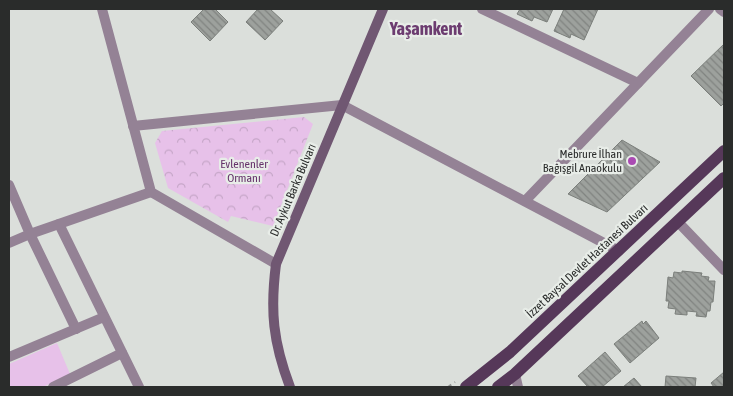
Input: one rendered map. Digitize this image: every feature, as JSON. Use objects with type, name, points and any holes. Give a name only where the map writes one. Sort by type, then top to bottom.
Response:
[{"type":"main road","name":"Dr. Aykut Barka Bulvarı","points":[[290,387],[279,356],[272,321],[273,283],[276,264],[383,9]]},
{"type":"main road","name":"İzzet Baysal Devlet Hastanesi Bulvarı","points":[[466,387],[510,352],[724,151]]},
{"type":"main road","points":[[506,382],[724,178]]},
{"type":"street","points":[[102,9],[151,192],[276,264]]},
{"type":"street","points":[[482,9],[638,83]]},
{"type":"street","points":[[524,201],[709,9]]},
{"type":"street","points":[[720,9],[724,12]]},
{"type":"street","points":[[133,126],[342,105],[619,251]]},
{"type":"street","points":[[9,185],[30,234],[76,329]]},
{"type":"street","points":[[9,243],[151,192]]},
{"type":"street","points":[[678,222],[724,270]]},
{"type":"street","points":[[59,224],[139,387]]},
{"type":"street","points":[[9,357],[104,317]]},
{"type":"street","points":[[53,387],[122,353]]},
{"type":"street","points":[[506,382],[518,387]]},
{"type":"green space","name":"Evlenenler Ormanı","points":[[304,117],[313,124],[273,226],[231,216],[228,222],[168,188],[155,143],[162,131]]},
{"type":"green space","points":[[57,343],[70,374],[43,387],[9,387],[9,364]]},
{"type":"building","points":[[204,9],[215,9],[228,22],[210,41],[191,22]]},
{"type":"building","points":[[258,9],[270,9],[283,21],[265,40],[246,22]]},
{"type":"building","points":[[520,9],[553,9],[547,22],[534,17],[532,21],[517,14]]},
{"type":"building","points":[[564,9],[598,9],[584,40],[571,34],[570,38],[554,31]]},
{"type":"building","points":[[724,44],[724,103],[721,106],[691,76]]},
{"type":"building","points":[[622,140],[660,162],[607,212],[568,194]]},
{"type":"building","points":[[682,271],[702,273],[701,276],[709,277],[708,281],[715,281],[713,302],[711,302],[710,311],[707,311],[706,317],[696,316],[697,312],[687,311],[687,315],[675,314],[676,309],[668,308],[669,301],[666,301],[668,277],[673,278],[674,272],[682,273]]},
{"type":"building","points":[[642,321],[643,324],[646,321],[659,338],[630,363],[614,344]]},
{"type":"building","points":[[605,352],[621,371],[602,387],[588,387],[578,376]]},
{"type":"building","points":[[724,372],[724,387],[714,387],[711,383]]},
{"type":"building","points":[[666,376],[696,378],[695,387],[665,387]]},
{"type":"building","points":[[634,378],[642,387],[623,387]]},
{"type":"place","name":"Mebrure İlhan Bağışgil Anaokulu","points":[[632,161]]},
{"type":"district","name":"Yaşamkent","points":[[426,28]]}]
